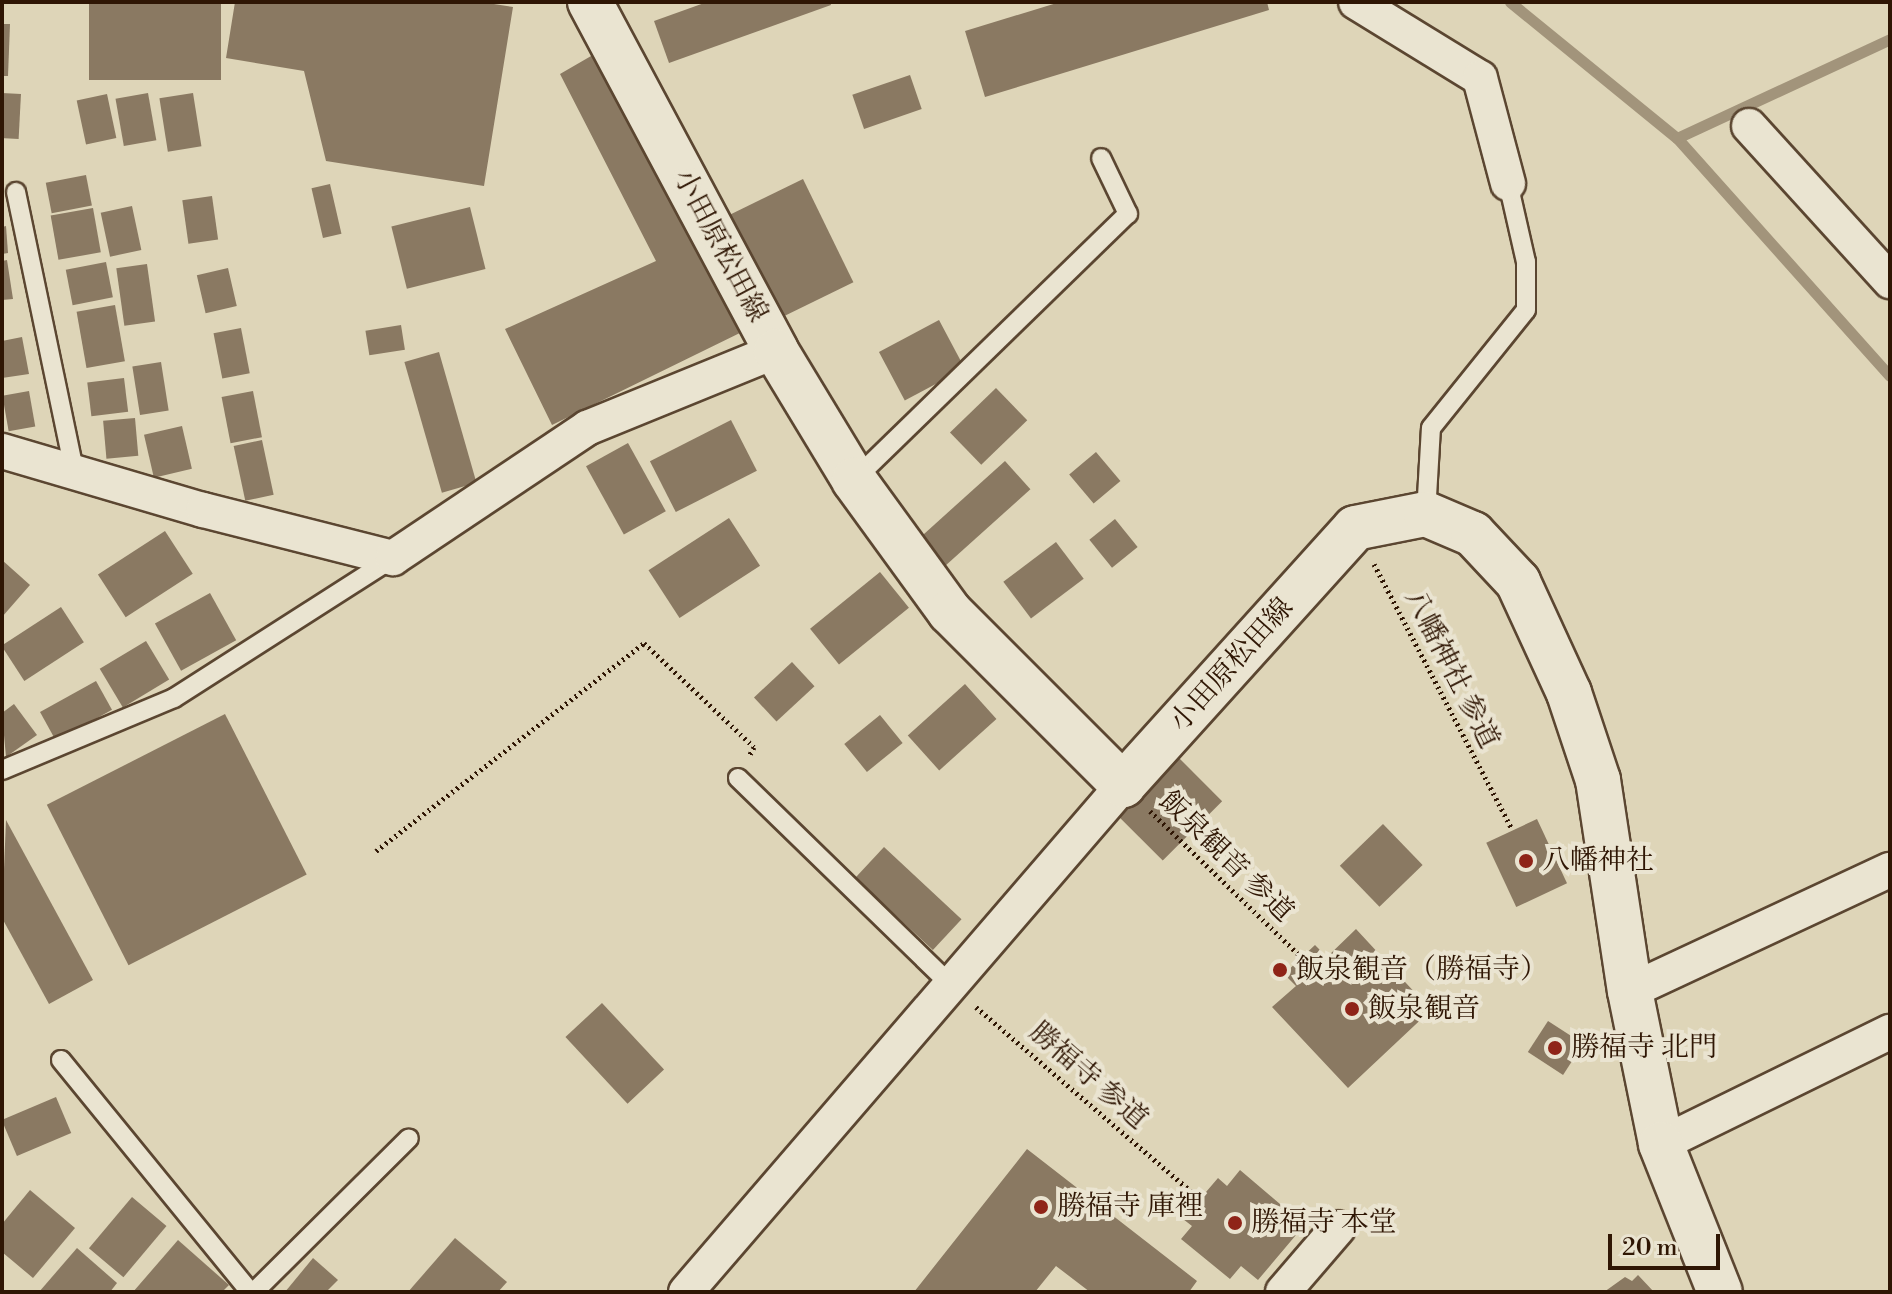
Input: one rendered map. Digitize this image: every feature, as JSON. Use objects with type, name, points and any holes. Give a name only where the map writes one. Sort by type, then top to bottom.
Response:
[{"type":"main road","name":"小田原松田線","points":[[590,2],[776,351],[854,480],[950,612],[1123,785],[1355,528]]},
{"type":"main road","points":[[1355,528],[1426,514],[1473,534],[1518,582],[1569,693],[1598,780],[1630,991],[1661,1144],[1720,1292]]},
{"type":"street","points":[[1356,2],[1480,78],[1508,183]]},
{"type":"street","points":[[1749,126],[1890,281]]},
{"type":"street","points":[[2,451],[75,474],[393,558],[587,428],[776,351]]},
{"type":"street","points":[[686,1292],[1123,785]]},
{"type":"street","points":[[1630,991],[1890,870]]},
{"type":"street","points":[[1661,1144],[1890,1032]]},
{"type":"street","points":[[1283,1292],[1338,1228]]},
{"type":"lane","points":[[854,480],[1128,214],[1101,158]]},
{"type":"lane","points":[[1426,514],[1431,428],[1526,310],[1526,262],[1508,183]]},
{"type":"lane","points":[[16,192],[75,474]]},
{"type":"lane","points":[[2,770],[174,698],[393,558]]},
{"type":"lane","points":[[738,778],[950,984]]},
{"type":"lane","points":[[61,1060],[252,1292],[409,1138]]},
{"type":"path","name":"八幡神社 参道","points":[[1355,528],[1512,829]]},
{"type":"path","points":[[376,851],[644,643],[754,747],[738,778]]},
{"type":"path","name":"飯泉観音 参道","points":[[1123,785],[1302,958]]},
{"type":"path","name":"勝福寺 参道","points":[[950,984],[1200,1199]]},
{"type":"building","points":[[89,2],[221,2],[221,80],[89,80]]},
{"type":"building","points":[[235,2],[481,2],[513,7],[484,186],[326,161],[304,71],[226,58]]},
{"type":"building","points":[[707,2],[830,2],[831,5],[669,63],[654,21]]},
{"type":"building","points":[[1060,2],[1267,2],[1269,10],[985,97],[965,31]]},
{"type":"building","points":[[2,24],[10,24],[8,76],[2,76]]},
{"type":"building","points":[[598,52],[748,329],[552,425],[505,329],[656,261],[560,74]]},
{"type":"building","points":[[910,75],[922,109],[864,129],[852,95]]},
{"type":"building","points":[[2,93],[21,94],[19,139],[2,138]]},
{"type":"building","points":[[148,93],[156,140],[124,146],[116,99]]},
{"type":"building","points":[[193,93],[201,146],[168,152],[159,98]]},
{"type":"building","points":[[107,94],[116,138],[86,144],[77,100]]},
{"type":"building","points":[[86,175],[92,205],[52,213],[46,183]]},
{"type":"building","points":[[803,179],[853,282],[780,318],[729,215]]},
{"type":"building","points":[[330,184],[341,234],[323,238],[311,188]]},
{"type":"building","points":[[212,196],[218,240],[188,244],[182,200]]},
{"type":"building","points":[[132,206],[141,250],[110,257],[101,213]]},
{"type":"building","points":[[470,207],[485,269],[407,289],[391,227]]},
{"type":"building","points":[[93,208],[101,252],[58,260],[51,215]]},
{"type":"building","points":[[6,226],[8,253],[2,254],[2,227]]},
{"type":"building","points":[[7,260],[13,299],[2,300],[2,261]]},
{"type":"building","points":[[106,262],[113,297],[73,305],[66,270]]},
{"type":"building","points":[[147,264],[155,321],[124,326],[116,268]]},
{"type":"building","points":[[228,268],[237,306],[206,313],[197,275]]},
{"type":"building","points":[[115,305],[125,361],[86,368],[77,312]]},
{"type":"building","points":[[939,320],[965,369],[905,400],[879,352]]},
{"type":"building","points":[[401,325],[405,350],[369,355],[365,331]]},
{"type":"building","points":[[241,328],[250,373],[222,378],[214,333]]},
{"type":"building","points":[[22,337],[29,374],[2,378],[2,341]]},
{"type":"building","points":[[439,352],[476,483],[442,493],[404,362]]},
{"type":"building","points":[[161,362],[169,410],[140,415],[132,367]]},
{"type":"building","points":[[124,378],[128,412],[91,416],[87,383]]},
{"type":"building","points":[[996,388],[1027,420],[981,465],[950,432]]},
{"type":"building","points":[[29,391],[35,426],[9,431],[2,396]]},
{"type":"building","points":[[253,391],[262,437],[231,443],[222,397]]},
{"type":"building","points":[[135,418],[138,456],[106,459],[103,421]]},
{"type":"building","points":[[731,420],[757,471],[676,512],[650,461]]},
{"type":"building","points":[[182,426],[192,469],[154,478],[144,435]]},
{"type":"building","points":[[262,440],[274,495],[245,501],[234,446]]},
{"type":"building","points":[[628,443],[666,511],[624,534],[586,466]]},
{"type":"building","points":[[1096,452],[1120,481],[1094,504],[1069,474]]},
{"type":"building","points":[[1005,461],[1030,489],[940,571],[914,543]]},
{"type":"building","points":[[729,518],[760,566],[680,618],[648,570]]},
{"type":"building","points":[[1115,519],[1138,547],[1112,568],[1089,540]]},
{"type":"building","points":[[165,531],[193,574],[126,617],[98,575]]},
{"type":"building","points":[[1056,542],[1084,579],[1031,618],[1003,582]]},
{"type":"building","points":[[2,560],[30,585],[2,617]]},
{"type":"building","points":[[880,572],[909,608],[839,664],[810,629]]},
{"type":"building","points":[[210,593],[236,640],[181,671],[155,624]]},
{"type":"building","points":[[61,607],[84,642],[24,681],[2,645]]},
{"type":"building","points":[[146,641],[169,680],[123,707],[100,669]]},
{"type":"building","points":[[792,662],[815,686],[776,722],[754,697]]},
{"type":"building","points":[[96,681],[112,710],[56,741],[40,712]]},
{"type":"building","points":[[965,684],[996,719],[939,770],[908,736]]},
{"type":"building","points":[[14,704],[37,735],[6,757],[2,713]]},
{"type":"building","points":[[225,714],[307,874],[129,965],[47,805]]},
{"type":"building","points":[[880,715],[903,743],[867,772],[844,744]]},
{"type":"building","points":[[1179,758],[1222,801],[1163,861],[1120,817]]},
{"type":"building","name":"八幡神社","points":[[1537,819],[1567,883],[1516,907],[1486,843]]},
{"type":"building","points":[[6,820],[93,980],[49,1004],[2,918]]},
{"type":"building","points":[[1383,824],[1423,865],[1379,907],[1340,866]]},
{"type":"building","points":[[884,847],[962,919],[933,950],[855,878]]},
{"type":"building","name":"飯泉観音","points":[[1356,929],[1431,1010],[1348,1088],[1272,1007],[1296,986],[1284,974],[1315,945],[1327,957]]},
{"type":"building","points":[[602,1003],[664,1070],[627,1104],[565,1037]]},
{"type":"building","name":"勝福寺 北門","points":[[1548,1021],[1583,1044],[1563,1075],[1528,1052]]},
{"type":"building","points":[[56,1097],[71,1133],[17,1156],[2,1120]]},
{"type":"building","name":"勝福寺 庫裡","points":[[1027,1149],[1197,1281],[1189,1292],[1090,1292],[1056,1266],[1035,1292],[914,1292]]},
{"type":"building","name":"勝福寺 本堂","points":[[1240,1170],[1287,1210],[1278,1220],[1296,1235],[1258,1280],[1241,1266],[1230,1279],[1181,1239],[1192,1226],[1183,1219],[1200,1199],[1218,1178],[1227,1186]]},
{"type":"building","points":[[30,1190],[75,1228],[33,1278],[2,1252],[2,1224]]},
{"type":"building","points":[[132,1197],[166,1226],[123,1277],[89,1248]]},
{"type":"building","points":[[455,1238],[507,1282],[498,1292],[408,1292]]},
{"type":"building","points":[[178,1240],[229,1285],[222,1292],[133,1292]]},
{"type":"building","points":[[77,1248],[117,1283],[110,1292],[39,1292]]},
{"type":"building","points":[[313,1258],[338,1280],[326,1292],[285,1292]]},
{"type":"building","points":[[1638,1275],[1654,1292],[1604,1292],[1625,1277],[1632,1281]]},
{"type":"waterway","points":[[1510,2],[1677,138],[1890,376]]},
{"type":"waterway","points":[[1677,138],[1890,39]]},
{"type":"place","name":"八幡神社","points":[[1526,861]]},
{"type":"place","name":"飯泉観音（勝福寺）","points":[[1280,970]]},
{"type":"place","name":"飯泉観音","points":[[1352,1009]]},
{"type":"place","name":"勝福寺 北門","points":[[1555,1048]]},
{"type":"place","name":"勝福寺 庫裡","points":[[1041,1207]]},
{"type":"place","name":"勝福寺 本堂","points":[[1235,1223]]}]
